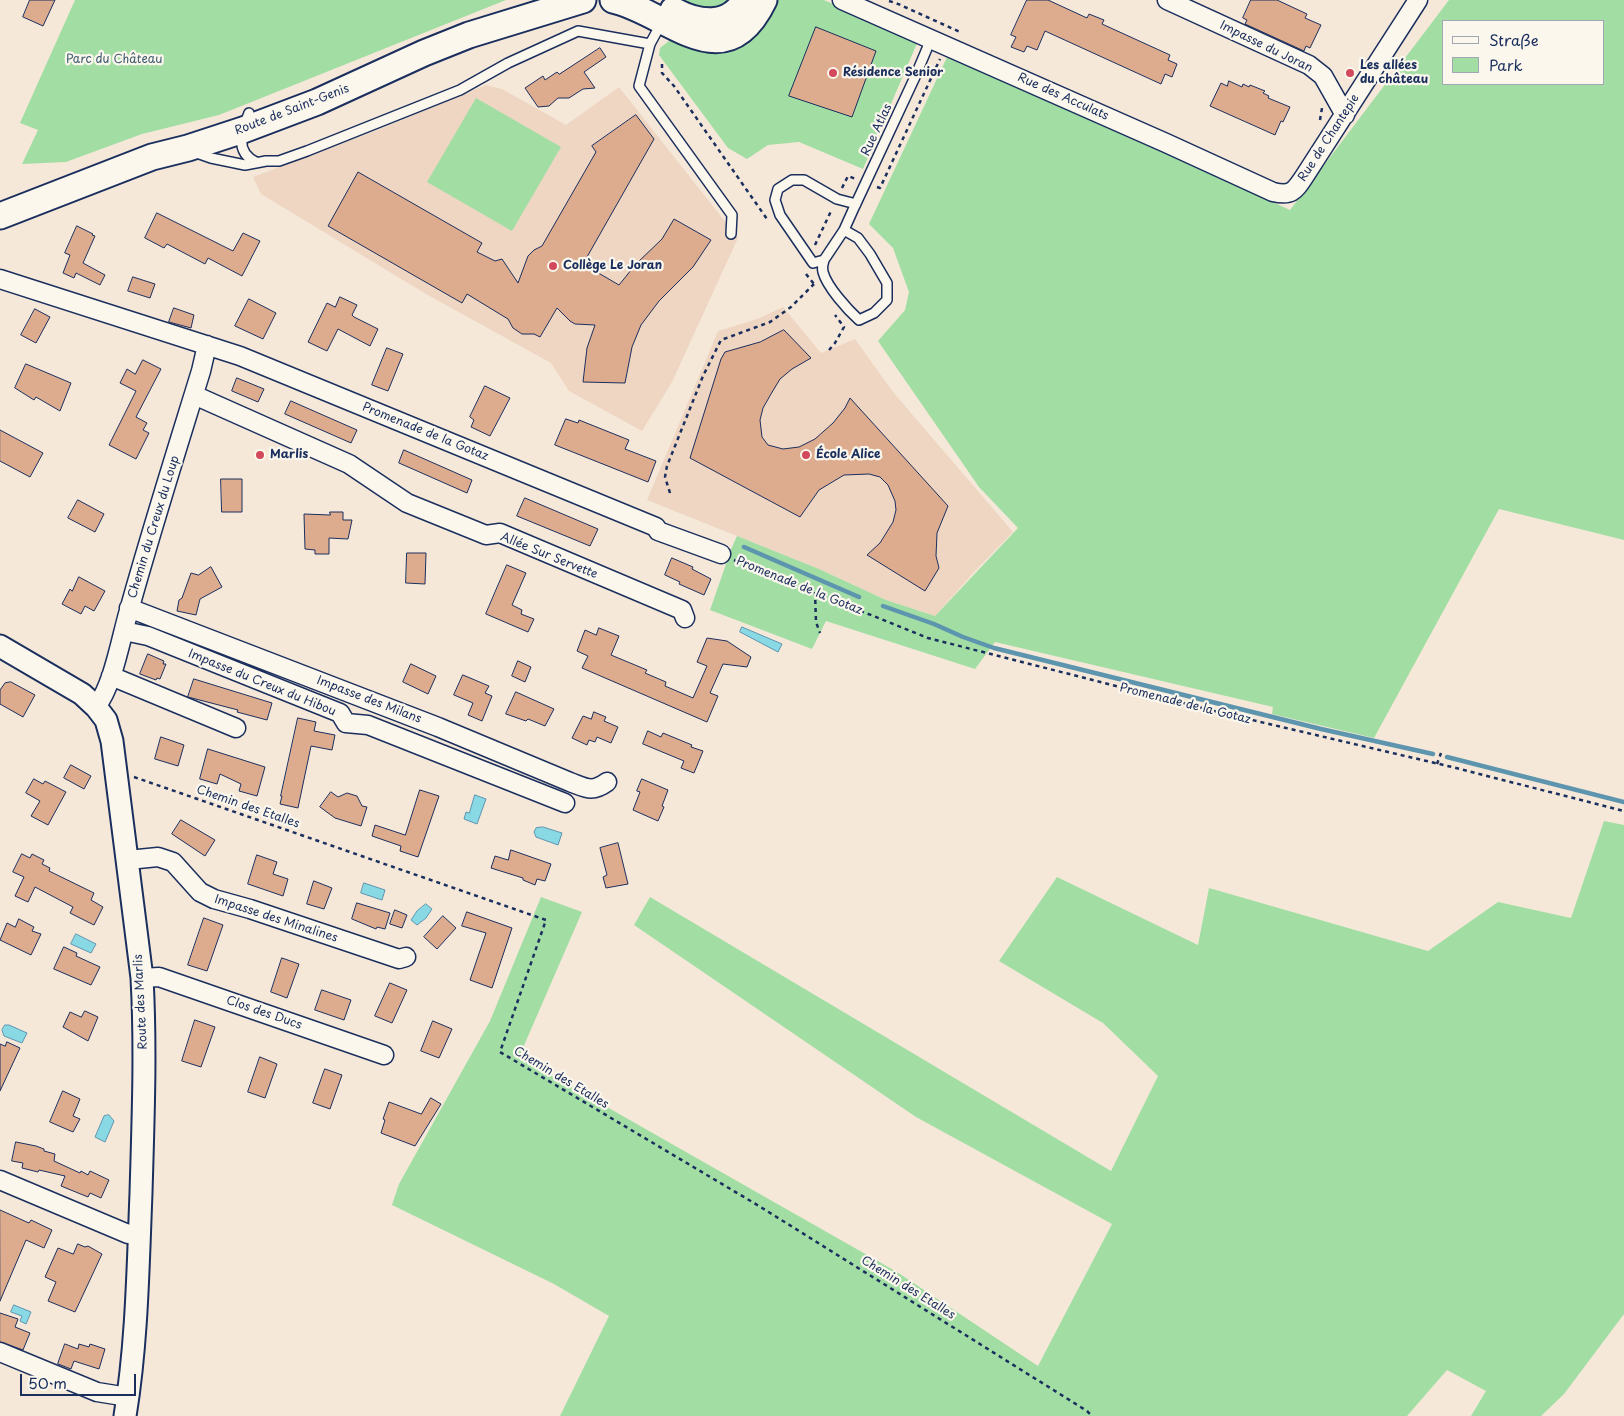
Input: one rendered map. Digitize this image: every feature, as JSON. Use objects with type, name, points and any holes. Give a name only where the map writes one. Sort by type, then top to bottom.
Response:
[{"type":"main road","name":"Route de Saint-Genis","points":[[0,216],[152,157],[188,148],[534,0]]},
{"type":"main road","name":"Route de Saint-Genis","points":[[0,202],[141,147],[223,124],[246,122],[317,102],[424,53],[469,35],[583,0]]},
{"type":"main road","points":[[614,0],[638,8],[662,10],[715,22],[735,13],[745,0]]},
{"type":"main road","points":[[662,10],[688,34],[706,39],[721,39],[736,34],[749,24],[764,0]]},
{"type":"street","name":"Rue des Acculats","points":[[842,0],[1273,192],[1285,195]]},
{"type":"street","name":"Impasse du Joran","points":[[1167,0],[1309,65],[1323,76],[1345,114]]},
{"type":"street","name":"Rue de Chantepie","points":[[1285,195],[1296,188],[1345,114],[1415,1]]},
{"type":"street","name":"Promenade de la Gotaz","points":[[0,279],[240,356],[656,527],[658,531],[721,554]]},
{"type":"street","name":"Chemin du Creux du Loup","points":[[96,707],[103,698],[124,631],[129,608],[194,396],[207,345]]},
{"type":"street","name":"Allée Sur Servette","points":[[194,396],[349,464],[408,503],[486,535],[500,533],[682,610],[685,618]]},
{"type":"street","name":"Impasse des Milans","points":[[129,608],[438,727],[590,789],[598,788],[606,782]]},
{"type":"street","name":"Impasse du Creux du Hibou","points":[[124,631],[148,636],[340,714],[346,722],[368,725],[566,803]]},
{"type":"street","name":"Route des Marlis","points":[[0,646],[82,694],[106,720],[112,741],[142,978],[144,1017],[135,1329],[127,1406]]},
{"type":"street","points":[[110,676],[236,728]]},
{"type":"street","name":"Impasse des Minalines","points":[[128,860],[158,857],[173,862],[200,892],[214,899],[250,909],[399,959],[406,956]]},
{"type":"street","name":"Clos des Ducs","points":[[142,978],[159,977],[384,1055]]},
{"type":"street","points":[[0,1180],[128,1234],[139,1233]]},
{"type":"street","points":[[0,1352],[127,1406]]},
{"type":"lane","points":[[662,10],[650,44],[639,86],[732,215],[731,234]]},
{"type":"lane","points":[[188,148],[192,152],[229,163],[245,165],[279,160],[307,151],[460,90],[508,63],[578,31],[650,44]]},
{"type":"lane","name":"Rue Atlas","points":[[824,260],[844,230],[916,77],[931,39]]},
{"type":"lane","points":[[246,122],[241,138],[242,148],[249,159],[256,162]]},
{"type":"lane","points":[[844,230],[858,238],[870,254],[886,283],[887,300],[874,313],[859,320],[845,307],[828,280],[823,271],[824,260],[813,263],[780,215],[775,200],[778,189],[792,180],[804,180],[836,199],[856,204]]},
{"type":"path","points":[[881,0],[896,3],[966,35]]},
{"type":"path","points":[[662,64],[662,73],[674,86],[729,167],[771,224]]},
{"type":"path","points":[[1320,123],[1324,102],[1334,95]]},
{"type":"path","points":[[806,273],[819,291]]},
{"type":"path","points":[[670,492],[665,477],[667,466],[703,376],[721,340],[770,322],[791,306],[814,284]]},
{"type":"path","points":[[829,350],[844,327],[834,312]]},
{"type":"path","name":"Promenade de la Gotaz","points":[[721,554],[928,638],[1218,712],[1624,810]]},
{"type":"path","points":[[815,592],[816,622],[820,633]]},
{"type":"path","points":[[1437,764],[1441,753]]},
{"type":"path","name":"Chemin des Etalles","points":[[117,774],[135,777],[546,920],[500,1052],[759,1206],[1087,1411],[1092,1416]]},
{"type":"shaded area","name":"Collège Le Joran","points":[[486,85],[502,89],[566,125],[619,87],[738,238],[672,382],[642,431],[569,391],[551,363],[426,294],[261,194],[253,177],[375,131]]},
{"type":"shaded area","name":"École Alice","points":[[783,307],[821,353],[855,339],[893,392],[1013,532],[935,616],[886,600],[819,569],[647,500],[718,331],[757,319]]},
{"type":"green space","name":"Parc du Château","points":[[75,0],[506,0],[219,115],[142,134],[66,162],[22,164],[38,130],[20,123]]},
{"type":"green space","points":[[672,0],[737,0],[717,13]]},
{"type":"green space","points":[[772,0],[824,0],[918,41],[863,169],[799,142],[768,145],[747,159],[728,148],[659,55],[660,48],[670,40]]},
{"type":"green space","points":[[1449,0],[1624,0],[1624,540],[1499,509],[1374,738],[1272,714],[1273,707],[995,642],[975,669],[826,621],[812,649],[710,610],[737,536],[819,569],[886,600],[935,616],[1018,528],[979,487],[878,341],[905,310],[909,292],[893,248],[869,224],[948,55],[1290,210]]},
{"type":"green space","points":[[476,98],[561,147],[512,231],[427,182]]},
{"type":"green space","points":[[1604,821],[1624,825],[1624,1314],[1564,1394],[1541,1416],[1471,1416],[1486,1391],[1447,1370],[1407,1416],[560,1416],[609,1316],[554,1284],[392,1205],[399,1184],[490,1021],[541,897],[582,912],[519,1057],[897,1272],[1038,1366],[1112,1224],[916,1117],[634,925],[650,897],[1111,1171],[1158,1076],[1103,1023],[999,961],[1057,877],[1198,945],[1209,888],[1428,951],[1498,902],[1571,918]]},
{"type":"water","points":[[742,627],[782,644],[778,652],[740,632]]},
{"type":"water","points":[[475,795],[486,799],[477,824],[464,819],[466,812],[469,813]]},
{"type":"water","points":[[543,827],[562,833],[558,845],[536,837],[534,832],[536,828]]},
{"type":"water","points":[[364,883],[385,890],[382,900],[361,893]]},
{"type":"water","points":[[426,904],[432,909],[426,918],[417,925],[411,920],[417,911]]},
{"type":"water","points":[[76,934],[96,944],[91,953],[71,944]]},
{"type":"water","points":[[5,1025],[27,1033],[22,1043],[4,1036],[2,1030]]},
{"type":"water","points":[[109,1115],[114,1121],[105,1142],[95,1137],[104,1116]]},
{"type":"water","points":[[14,1305],[31,1312],[26,1324],[20,1321],[22,1316],[11,1312]]},
{"type":"building","points":[[30,0],[55,0],[43,26],[23,17]]},
{"type":"building","points":[[1027,0],[1048,0],[1087,18],[1089,14],[1104,20],[1102,24],[1170,55],[1168,60],[1177,64],[1172,77],[1165,74],[1161,84],[1045,31],[1037,50],[1027,46],[1024,52],[1011,47],[1016,37],[1011,35]]},
{"type":"building","points":[[1251,0],[1277,0],[1307,14],[1305,18],[1321,25],[1310,48],[1306,46],[1304,51],[1245,24],[1247,20],[1243,18]]},
{"type":"building","name":"Résidence Senior","points":[[816,27],[876,51],[852,117],[789,96]]},
{"type":"building","points":[[600,48],[606,57],[584,72],[595,88],[583,89],[569,98],[558,98],[549,106],[538,107],[525,88],[543,76],[545,80],[557,72],[559,74]]},
{"type":"building","points":[[1229,81],[1242,87],[1243,84],[1249,87],[1250,85],[1265,91],[1263,93],[1269,96],[1268,98],[1290,107],[1275,135],[1210,106],[1221,83],[1227,86]]},
{"type":"building","points":[[636,115],[654,139],[583,264],[619,285],[636,264],[662,239],[674,219],[711,240],[693,267],[659,301],[641,325],[632,347],[625,383],[583,382],[587,348],[595,325],[575,324],[557,308],[540,337],[534,334],[522,334],[513,328],[508,319],[467,294],[462,303],[328,226],[358,172],[482,243],[477,252],[495,261],[502,259],[518,283],[528,256],[542,246],[596,152],[592,146]]},
{"type":"building","points":[[157,213],[233,251],[243,233],[260,241],[242,276],[208,258],[205,264],[167,244],[164,248],[145,238]]},
{"type":"building","points":[[77,226],[95,236],[83,263],[105,275],[100,285],[76,273],[74,278],[63,273],[70,255],[65,253]]},
{"type":"building","points":[[133,277],[155,284],[150,298],[128,291]]},
{"type":"building","points":[[340,297],[357,305],[352,315],[354,317],[378,329],[370,346],[338,329],[327,351],[308,342],[327,303],[335,307]]},
{"type":"building","points":[[249,299],[276,313],[263,339],[235,326]]},
{"type":"building","points":[[174,308],[194,315],[191,328],[169,322]]},
{"type":"building","points":[[35,309],[50,317],[36,343],[21,335]]},
{"type":"building","points":[[784,330],[811,358],[792,369],[780,379],[763,408],[760,420],[762,437],[768,445],[783,449],[799,447],[815,439],[833,423],[850,398],[948,506],[937,533],[936,556],[939,568],[925,591],[867,555],[880,543],[893,522],[896,510],[895,501],[888,485],[880,477],[869,474],[844,475],[819,490],[800,517],[690,458],[721,359],[725,352],[760,342]]},
{"type":"building","points":[[387,348],[403,354],[388,391],[372,385]]},
{"type":"building","points":[[143,360],[161,369],[136,417],[147,423],[143,430],[149,433],[136,459],[109,445],[136,391],[120,383],[127,369],[135,374]]},
{"type":"building","points":[[26,364],[71,383],[60,411],[36,397],[34,400],[15,388]]},
{"type":"building","points":[[237,378],[264,389],[258,402],[232,391]]},
{"type":"building","points":[[485,386],[510,398],[490,436],[471,427],[474,420],[470,417]]},
{"type":"building","points":[[291,401],[357,430],[351,443],[285,414]]},
{"type":"building","points":[[566,419],[578,423],[579,420],[629,440],[625,449],[656,461],[648,482],[555,445]]},
{"type":"building","points":[[0,430],[43,453],[30,477],[0,461]]},
{"type":"building","points":[[404,450],[472,480],[467,493],[399,463]]},
{"type":"building","points":[[221,479],[242,479],[242,512],[222,512]]},
{"type":"building","points":[[525,498],[598,529],[590,546],[517,516]]},
{"type":"building","points":[[78,500],[104,514],[95,532],[68,518]]},
{"type":"building","points":[[330,512],[343,512],[343,520],[352,520],[348,539],[329,538],[329,554],[315,554],[315,550],[305,549],[304,514],[330,515]]},
{"type":"building","points":[[407,553],[426,553],[425,584],[406,583]]},
{"type":"building","points":[[672,558],[693,567],[692,569],[711,579],[704,595],[679,584],[680,582],[665,575]]},
{"type":"building","points":[[507,565],[526,573],[512,605],[522,610],[521,614],[534,619],[528,632],[486,614]]},
{"type":"building","points":[[211,567],[222,587],[200,599],[196,615],[177,611],[179,600],[182,598],[191,573],[198,575]]},
{"type":"building","points":[[79,577],[105,591],[94,611],[85,606],[81,614],[62,604],[70,589],[72,591]]},
{"type":"building","points":[[599,628],[619,636],[611,655],[647,670],[645,673],[666,682],[665,686],[693,698],[707,666],[697,662],[707,638],[727,641],[751,657],[747,667],[723,664],[710,693],[718,696],[707,722],[582,668],[588,656],[577,651],[585,630],[596,635]]},
{"type":"building","points":[[148,654],[164,661],[163,664],[166,664],[160,679],[157,678],[156,680],[140,674]]},
{"type":"building","points":[[518,661],[531,667],[525,682],[512,676]]},
{"type":"building","points":[[411,664],[436,676],[428,694],[403,682]]},
{"type":"building","points":[[463,675],[489,686],[485,693],[492,696],[482,721],[468,715],[473,703],[454,695]]},
{"type":"building","points":[[194,679],[272,703],[267,720],[188,697]]},
{"type":"building","points":[[11,682],[35,695],[23,717],[0,704],[0,690],[5,683]]},
{"type":"building","points":[[516,692],[554,709],[545,726],[528,719],[526,721],[506,714]]},
{"type":"building","points":[[594,712],[606,717],[604,721],[618,727],[611,743],[597,737],[595,742],[589,740],[587,745],[572,738],[583,716],[591,719]]},
{"type":"building","points":[[298,718],[316,722],[314,731],[335,735],[332,750],[311,746],[298,808],[280,804]]},
{"type":"building","points":[[648,731],[661,737],[663,733],[703,751],[694,773],[681,768],[684,761],[643,744]]},
{"type":"building","points":[[161,737],[184,745],[178,766],[155,759]]},
{"type":"building","points":[[208,749],[265,767],[257,796],[239,791],[241,784],[220,774],[217,784],[200,779]]},
{"type":"building","points":[[71,765],[91,776],[84,789],[64,778]]},
{"type":"building","points":[[34,779],[43,784],[45,781],[66,792],[48,825],[31,816],[40,801],[26,793]]},
{"type":"building","points":[[642,779],[668,790],[658,821],[633,810],[640,792],[637,791]]},
{"type":"building","points":[[420,790],[439,796],[418,857],[400,851],[401,846],[372,836],[375,825],[405,835]]},
{"type":"building","points":[[331,792],[338,797],[347,793],[357,796],[362,806],[367,807],[361,826],[335,818],[320,807]]},
{"type":"building","points":[[181,820],[215,840],[205,856],[172,834]]},
{"type":"building","points":[[618,843],[628,884],[606,888],[603,877],[607,875],[600,848]]},
{"type":"building","points":[[511,850],[551,864],[545,881],[537,879],[535,885],[523,880],[523,878],[491,868],[495,856],[508,860]]},
{"type":"building","points":[[22,854],[30,858],[32,854],[44,860],[42,864],[50,868],[49,871],[94,893],[91,900],[103,907],[94,925],[70,913],[73,907],[35,887],[28,902],[15,896],[24,877],[13,872]]},
{"type":"building","points":[[257,855],[277,862],[273,874],[288,879],[283,896],[248,884]]},
{"type":"building","points":[[314,881],[332,888],[324,909],[307,904]]},
{"type":"building","points":[[357,903],[390,913],[385,929],[377,927],[376,929],[352,919]]},
{"type":"building","points":[[395,910],[407,915],[402,928],[390,924]]},
{"type":"building","points":[[467,912],[512,928],[492,988],[470,980],[486,933],[462,926]]},
{"type":"building","points":[[443,916],[456,928],[437,949],[424,937]]},
{"type":"building","points":[[204,918],[223,925],[207,971],[188,965]]},
{"type":"building","points":[[19,919],[34,927],[32,931],[41,934],[31,955],[0,940],[7,923],[15,927]]},
{"type":"building","points":[[64,947],[77,953],[76,956],[100,967],[91,985],[54,969]]},
{"type":"building","points":[[282,958],[299,964],[287,998],[271,992]]},
{"type":"building","points":[[390,983],[407,990],[392,1023],[375,1016]]},
{"type":"building","points":[[322,990],[351,1000],[344,1020],[315,1010]]},
{"type":"building","points":[[85,1011],[98,1017],[88,1041],[63,1027],[70,1012],[81,1017]]},
{"type":"building","points":[[195,1020],[215,1027],[201,1067],[182,1061]]},
{"type":"building","points":[[433,1021],[452,1029],[439,1058],[421,1051]]},
{"type":"building","points":[[7,1042],[20,1048],[0,1091],[0,1044],[5,1046]]},
{"type":"building","points":[[260,1057],[277,1064],[265,1098],[248,1092]]},
{"type":"building","points":[[325,1069],[342,1075],[330,1109],[313,1103]]},
{"type":"building","points":[[63,1091],[80,1099],[73,1116],[80,1119],[73,1132],[50,1122]]},
{"type":"building","points":[[431,1098],[441,1104],[415,1146],[381,1133],[385,1120],[383,1119],[389,1102],[421,1114]]},
{"type":"building","points":[[16,1142],[36,1146],[44,1149],[44,1151],[55,1154],[54,1161],[80,1173],[81,1171],[88,1175],[90,1171],[109,1180],[101,1198],[90,1193],[88,1197],[61,1186],[65,1176],[22,1168],[23,1163],[12,1161]]},
{"type":"building","points":[[0,1210],[29,1223],[31,1220],[52,1230],[44,1248],[26,1240],[0,1301]]},
{"type":"building","points":[[78,1244],[85,1247],[88,1246],[102,1254],[75,1312],[48,1301],[56,1282],[45,1277],[58,1248],[73,1254]]},
{"type":"building","points":[[0,1313],[18,1319],[15,1327],[30,1333],[23,1350],[0,1342]]},
{"type":"building","points":[[65,1344],[78,1349],[79,1344],[89,1347],[90,1344],[105,1349],[99,1369],[74,1361],[71,1369],[58,1364]]},
{"type":"waterway","points":[[744,547],[859,597]]},
{"type":"waterway","points":[[883,606],[994,648],[1321,729],[1433,754]]},
{"type":"waterway","points":[[1447,757],[1624,802]]},
{"type":"place","name":"Résidence Senior","points":[[833,73]]},
{"type":"place","name":"Les allées du château","points":[[1350,73]]},
{"type":"place","name":"Collège Le Joran","points":[[553,266]]},
{"type":"place","name":"Marlis","points":[[260,455]]},
{"type":"place","name":"École Alice","points":[[806,455]]}]
